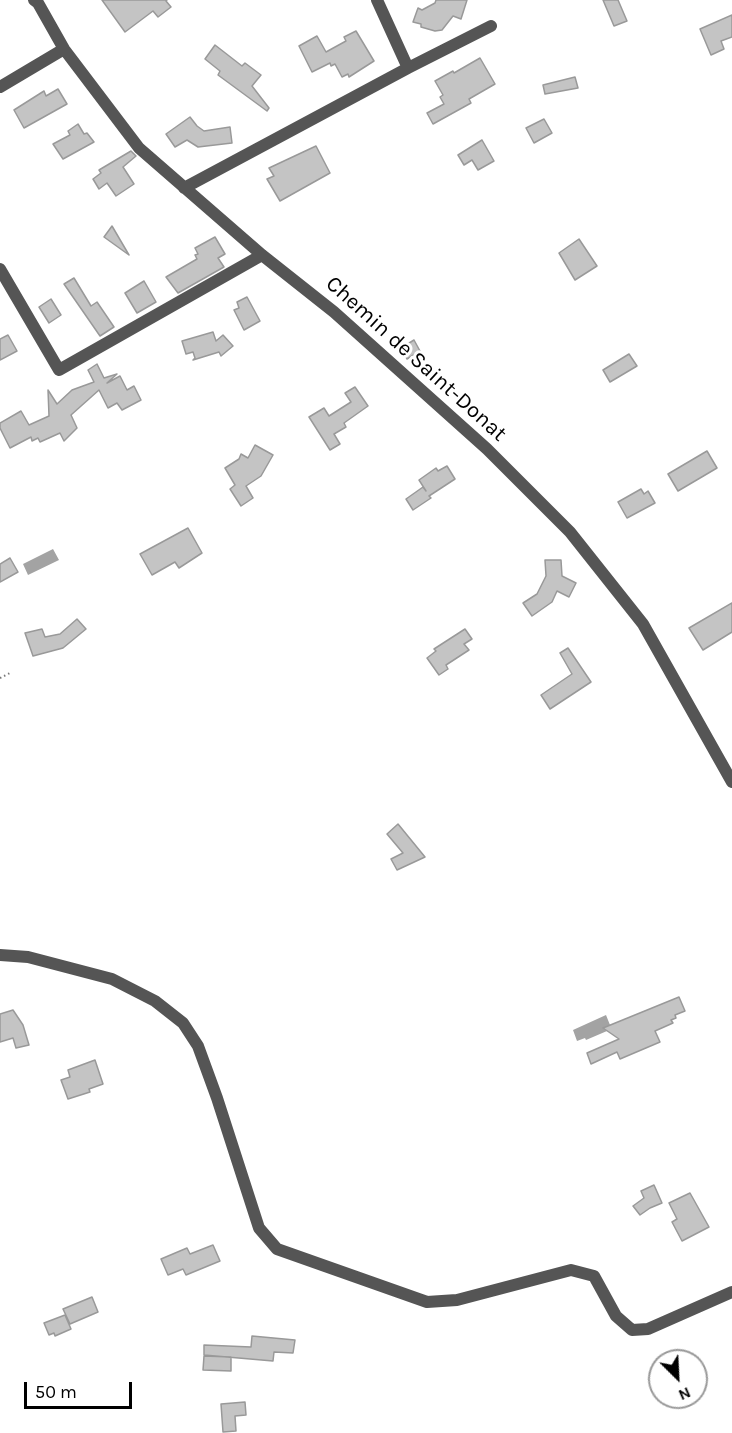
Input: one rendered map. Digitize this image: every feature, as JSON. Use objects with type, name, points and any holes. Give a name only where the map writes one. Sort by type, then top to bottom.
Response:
[{"type":"street","name":"Chemin de Saint-Donat","points":[[34,0],[38,3],[64,49],[139,148],[262,255],[334,312],[487,449],[570,532],[643,624],[732,782]]},
{"type":"street","points":[[377,0],[408,68]]},
{"type":"street","points":[[184,188],[491,26]]},
{"type":"street","points":[[0,87],[64,49]]},
{"type":"street","points":[[0,269],[59,370],[262,255]]},
{"type":"street","points":[[0,955],[28,957],[112,979],[155,1001],[183,1023],[198,1046],[218,1098],[259,1228],[277,1249],[427,1302],[457,1300],[571,1270],[584,1272],[594,1276],[616,1316],[632,1330],[648,1329],[732,1292]]},
{"type":"path","points":[[0,678],[10,673]]},
{"type":"shaded area","points":[[53,549],[59,560],[28,575],[23,564]]},
{"type":"shaded area","points":[[606,1015],[610,1025],[607,1031],[586,1040],[585,1038],[577,1041],[573,1030]]},
{"type":"building","points":[[102,0],[167,0],[171,7],[158,17],[153,11],[125,32]]},
{"type":"building","points":[[436,0],[467,0],[461,19],[453,16],[442,30],[435,31],[413,22],[418,8],[422,10],[435,3]]},
{"type":"building","points":[[603,0],[618,0],[627,21],[614,26]]},
{"type":"building","points":[[732,15],[732,37],[721,41],[724,49],[711,55],[700,29]]},
{"type":"building","points":[[356,31],[374,61],[349,77],[348,74],[342,77],[335,64],[331,66],[330,63],[312,72],[299,46],[317,36],[326,52],[346,41],[344,37]]},
{"type":"building","points":[[215,45],[242,66],[245,63],[261,75],[252,86],[269,108],[267,111],[218,75],[220,71],[205,59]]},
{"type":"building","points":[[480,58],[495,84],[469,99],[471,103],[433,124],[427,113],[444,104],[440,97],[443,95],[435,81]]},
{"type":"building","points":[[575,77],[578,88],[545,94],[543,85]]},
{"type":"building","points":[[58,89],[67,104],[24,128],[14,110],[44,91],[46,96]]},
{"type":"building","points":[[190,117],[204,131],[230,127],[232,143],[198,147],[187,140],[175,147],[166,134]]},
{"type":"building","points":[[544,119],[552,133],[534,143],[526,128]]},
{"type":"building","points":[[78,124],[84,134],[87,133],[94,142],[63,159],[53,144],[70,135],[68,131]]},
{"type":"building","points":[[482,140],[494,161],[478,170],[472,160],[464,165],[458,155]]},
{"type":"building","points":[[316,146],[330,173],[280,201],[267,179],[274,176],[269,168]]},
{"type":"building","points":[[131,151],[136,156],[123,167],[134,184],[116,196],[107,183],[99,189],[93,179],[101,173],[99,170]]},
{"type":"building","points":[[112,226],[129,255],[104,237]]},
{"type":"building","points":[[215,237],[225,254],[218,258],[224,267],[178,293],[166,277],[197,259],[195,255],[198,254],[195,248]]},
{"type":"building","points":[[579,239],[597,266],[575,280],[559,253]]},
{"type":"building","points":[[74,278],[91,306],[97,302],[114,327],[100,336],[64,284]]},
{"type":"building","points":[[144,281],[156,302],[137,313],[125,293]]},
{"type":"building","points":[[247,297],[260,321],[244,330],[234,310],[239,308],[237,302]]},
{"type":"building","points":[[51,299],[61,315],[49,323],[39,307]]},
{"type":"building","points":[[213,332],[216,341],[223,335],[233,346],[221,356],[219,352],[193,360],[195,358],[193,352],[186,354],[182,341]]},
{"type":"building","points":[[8,335],[17,351],[0,360],[0,339]]},
{"type":"building","points":[[414,340],[420,351],[407,359],[401,348]]},
{"type":"building","points":[[629,354],[637,366],[610,382],[603,370]]},
{"type":"building","points":[[97,364],[104,378],[117,374],[107,383],[120,376],[127,390],[134,386],[141,400],[122,410],[117,403],[108,408],[99,390],[71,415],[77,428],[64,441],[60,433],[40,442],[38,438],[32,441],[31,437],[10,448],[0,428],[0,423],[21,411],[29,425],[49,416],[48,390],[57,404],[72,390],[94,382],[88,370]]},
{"type":"building","points":[[355,387],[368,406],[344,423],[346,427],[334,434],[340,444],[330,450],[309,417],[324,408],[329,416],[351,402],[345,393]]},
{"type":"building","points":[[255,445],[273,455],[261,476],[246,486],[253,498],[241,506],[230,489],[235,485],[225,468],[239,459],[241,454],[248,458]]},
{"type":"building","points":[[707,451],[717,468],[678,491],[668,474]]},
{"type":"building","points":[[447,466],[455,479],[413,510],[406,499],[423,487],[426,491],[419,480],[436,468],[438,471]]},
{"type":"building","points":[[641,489],[644,494],[648,491],[655,503],[627,518],[618,502]]},
{"type":"building","points":[[188,528],[202,553],[179,568],[175,562],[152,575],[140,554]]},
{"type":"building","points":[[10,558],[18,572],[0,582],[0,564]]},
{"type":"building","points":[[545,560],[561,560],[562,576],[576,583],[569,597],[557,591],[552,602],[532,616],[523,603],[537,594],[546,576]]},
{"type":"building","points":[[732,603],[732,632],[703,650],[689,628]]},
{"type":"building","points":[[77,619],[86,629],[63,648],[33,656],[25,633],[42,629],[45,637],[60,634]]},
{"type":"building","points":[[465,629],[472,639],[464,644],[469,650],[446,665],[448,669],[439,675],[427,658],[436,651],[434,649]]},
{"type":"building","points":[[568,648],[591,682],[550,709],[541,695],[572,674],[560,653]]},
{"type":"building","points":[[398,824],[425,857],[397,870],[391,859],[403,853],[387,834]]},
{"type":"building","points":[[679,997],[685,1011],[675,1015],[676,1018],[671,1020],[673,1023],[655,1031],[660,1042],[620,1059],[617,1052],[591,1064],[587,1053],[619,1039],[603,1028]]},
{"type":"building","points":[[13,1010],[23,1025],[29,1045],[16,1048],[13,1038],[0,1042],[0,1014]]},
{"type":"building","points":[[95,1060],[103,1084],[89,1089],[90,1092],[68,1099],[61,1080],[70,1077],[68,1070]]},
{"type":"building","points":[[654,1185],[662,1203],[640,1215],[633,1206],[644,1198],[641,1191]]},
{"type":"building","points":[[690,1193],[709,1227],[682,1241],[672,1222],[677,1219],[669,1203]]},
{"type":"building","points":[[213,1245],[220,1261],[186,1275],[183,1269],[168,1275],[161,1259],[187,1248],[190,1254]]},
{"type":"building","points":[[92,1297],[98,1312],[70,1324],[63,1309]]},
{"type":"building","points":[[65,1315],[71,1329],[55,1336],[54,1333],[49,1335],[44,1323]]},
{"type":"building","points":[[252,1336],[295,1340],[293,1353],[274,1352],[273,1361],[204,1355],[204,1345],[251,1347]]},
{"type":"building","points":[[204,1356],[231,1357],[231,1371],[203,1370]]},
{"type":"building","points":[[245,1402],[246,1415],[235,1416],[236,1431],[223,1432],[221,1404]]}]
